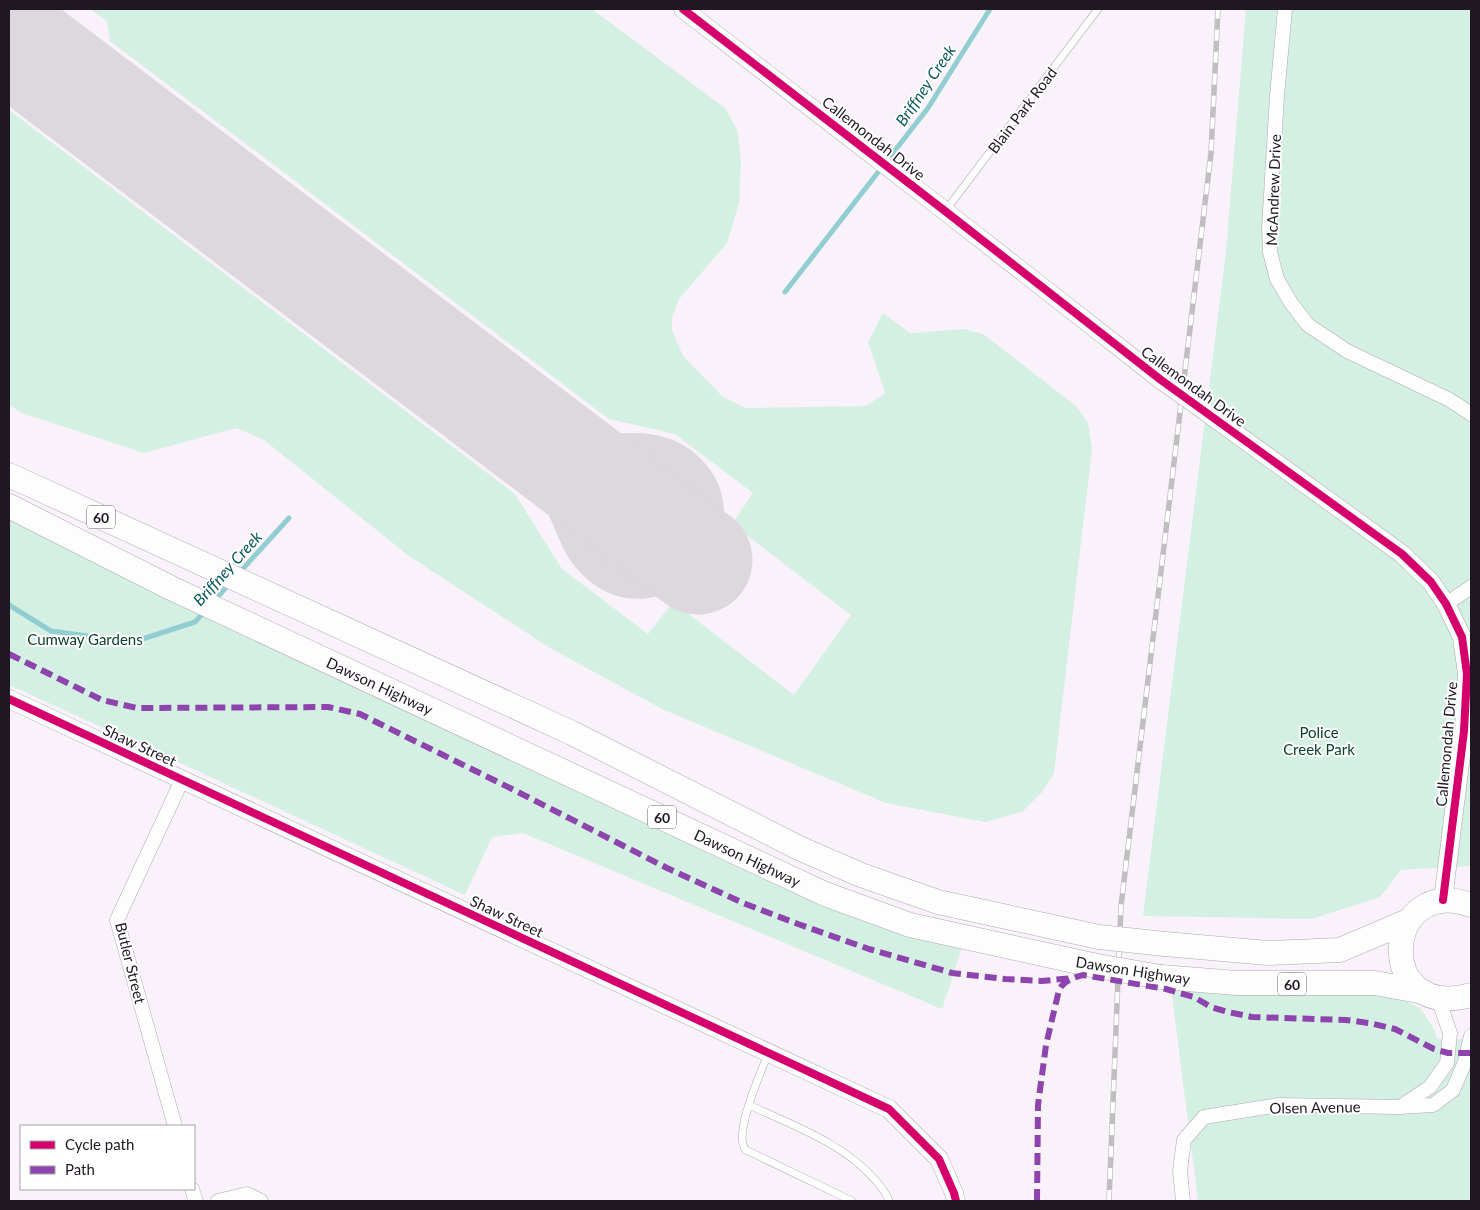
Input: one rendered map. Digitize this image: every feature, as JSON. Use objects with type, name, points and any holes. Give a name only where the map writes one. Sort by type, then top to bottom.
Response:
[{"type":"highway","name":"Dawson Highway","points":[[9,475],[572,733],[799,848],[862,875],[938,902],[1099,937],[1268,953],[1340,950],[1408,921]]},
{"type":"highway","name":"Dawson Highway","points":[[9,506],[170,588],[825,894],[910,925],[1097,966],[1160,977],[1237,983],[1375,983],[1431,995]]},
{"type":"highway","points":[[1442,900],[1459,900],[1471,904]]},
{"type":"highway","name":"60","points":[[1408,921],[1423,907],[1442,900]]},
{"type":"highway","points":[[1408,921],[1401,936],[1400,952],[1403,968],[1411,982],[1431,995]]},
{"type":"highway","name":"60","points":[[1431,995],[1455,1000],[1471,995]]},
{"type":"street","name":"Callemondah Drive","points":[[682,9],[864,148],[1161,380],[1402,554],[1431,582],[1446,604],[1462,637],[1467,674],[1464,731],[1442,900]]},
{"type":"street","name":"McAndrew Drive","points":[[1285,9],[1277,96],[1269,228],[1270,252],[1277,279],[1308,325],[1347,351],[1450,400],[1471,414]]},
{"type":"street","points":[[1446,604],[1471,587]]},
{"type":"street","name":"Shaw Street","points":[[9,699],[889,1109],[939,1159],[956,1201]]},
{"type":"street","name":"Butler Street","points":[[175,1125],[117,920],[182,780]]},
{"type":"street","points":[[1399,1107],[1430,1087],[1447,1063],[1450,1033],[1431,995]]},
{"type":"street","name":"Olsen Avenue","points":[[1183,1201],[1180,1171],[1184,1140],[1204,1117],[1279,1105],[1399,1107],[1433,1105],[1453,1090],[1465,1062],[1471,1036]]},
{"type":"street","points":[[218,1201],[247,1194],[261,1201]]},
{"type":"lane","name":"Blain Park Road","points":[[945,211],[1098,9]]},
{"type":"lane","points":[[769,1053],[749,1105],[742,1143],[746,1150],[852,1201]]},
{"type":"lane","points":[[749,1105],[842,1150],[858,1162],[884,1190],[889,1201]]},
{"type":"green space","points":[[90,9],[592,9],[725,108],[737,130],[741,160],[739,203],[727,243],[679,299],[672,318],[672,330],[683,356],[723,397],[746,408],[866,406],[885,393],[868,342],[883,313],[910,333],[964,329],[983,334],[1076,406],[1088,423],[1092,449],[1054,773],[1042,792],[1022,812],[985,822],[886,803],[662,709],[550,648],[409,556],[264,440],[236,428],[144,453],[22,413],[9,405],[9,110],[515,494],[562,569],[648,634],[673,602],[794,695],[851,615],[732,524],[753,493],[675,434],[609,419],[110,41],[107,21]]},
{"type":"green space","name":"Police Creek Park","points":[[1246,9],[1471,9],[1471,866],[1401,870],[1380,897],[1312,919],[1143,916],[1226,252]]},
{"type":"green space","name":"Cumway Gardens","points":[[9,519],[276,651],[406,711],[962,948],[942,1009],[523,833],[492,837],[465,895],[9,685]]},
{"type":"green space","points":[[1171,987],[1351,990],[1402,999],[1421,1009],[1434,1029],[1437,1039],[1471,1039],[1471,1201],[1198,1201]]},
{"type":"waterway","name":"Briffney Creek","points":[[785,292],[928,108],[990,9]]},
{"type":"waterway","name":"Briffney Creek","points":[[239,573],[289,518]]},
{"type":"waterway","name":"Briffney Creek","points":[[214,601],[230,583]]},
{"type":"waterway","name":"Briffney Creek","points":[[9,605],[51,631],[133,642],[195,622],[205,611]]},
{"type":"taxiway","points":[[467,385],[550,445],[565,452],[598,456],[647,456],[663,460],[678,468],[696,490],[702,513],[697,536],[684,556],[665,570],[642,577],[618,573],[595,556],[582,536],[536,437]]},
{"type":"runway","points":[[9,38],[698,560]]},
{"type":"railway","points":[[1109,1201],[1121,906],[1211,153],[1218,9]]},
{"type":"marked path","points":[[9,654],[102,700],[137,708],[328,707],[360,714],[667,868],[743,903],[798,924],[869,949],[952,973],[1042,981],[1072,978]]},
{"type":"marked path","points":[[1037,1201],[1038,1105],[1046,1045],[1059,990],[1066,982],[1076,977],[1083,975],[1166,989],[1194,997],[1211,1007],[1252,1017],[1346,1020],[1369,1023],[1395,1029],[1434,1049],[1448,1053],[1471,1053]]},
{"type":"cycle path","points":[[683,9],[1161,380],[1402,554],[1431,582],[1446,604],[1462,637],[1467,674],[1464,731],[1443,900]]},
{"type":"cycle path","points":[[9,699],[889,1109],[939,1159],[956,1201]]}]
